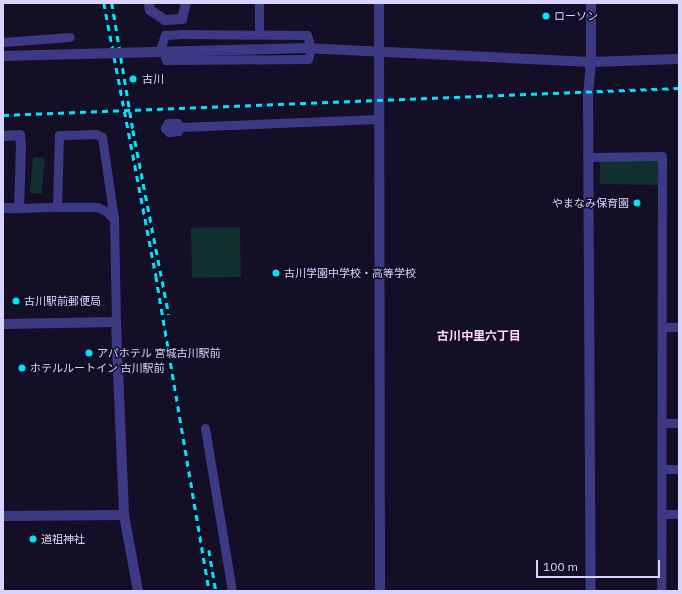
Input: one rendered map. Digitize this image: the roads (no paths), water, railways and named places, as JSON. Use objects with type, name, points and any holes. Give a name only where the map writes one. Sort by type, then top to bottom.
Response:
[{"type":"street","points":[[149,3],[150,10],[165,20],[182,19],[186,3]]},
{"type":"street","points":[[258,34],[259,3]]},
{"type":"street","points":[[379,3],[380,591]]},
{"type":"street","points":[[591,3],[591,62],[588,95],[591,591]]},
{"type":"street","points":[[165,34],[258,34],[307,35],[308,48],[308,59],[166,60],[162,47],[165,34]]},
{"type":"street","points":[[3,42],[70,37]]},
{"type":"street","points":[[3,56],[308,48],[591,62],[679,58]]},
{"type":"street","points":[[181,127],[378,118]]},
{"type":"street","points":[[57,208],[59,135],[96,134],[102,137],[114,219],[116,322],[124,515],[138,591]]},
{"type":"street","points":[[3,136],[20,135],[19,208]]},
{"type":"street","points":[[588,157],[662,156],[661,591]]},
{"type":"street","points":[[3,208],[97,207],[106,211],[114,219]]},
{"type":"street","points":[[3,324],[116,322]]},
{"type":"street","points":[[662,327],[679,327]]},
{"type":"street","points":[[662,423],[679,423]]},
{"type":"street","points":[[205,428],[232,591]]},
{"type":"street","points":[[662,469],[679,469]]},
{"type":"street","points":[[661,514],[679,514]]},
{"type":"street","points":[[3,516],[124,515]]},
{"type":"railway","points":[[104,3],[156,276],[209,591]]},
{"type":"railway","points":[[112,3],[133,130],[169,315]]},
{"type":"railway","points":[[3,115],[679,88]]},
{"type":"railway","points":[[209,550],[216,591]]},
{"type":"place","name":"ローソン","points":[[546,16]]},
{"type":"place","name":"古川","points":[[133,79]]},
{"type":"place","name":"やまなみ保育園","points":[[637,203]]},
{"type":"place","name":"古川学園中学校・高等学校","points":[[276,273]]},
{"type":"place","name":"古川駅前郵便局","points":[[16,301]]},
{"type":"place","name":"アパホテル 宮城古川駅前","points":[[89,353]]},
{"type":"place","name":"ホテルルートイン 古川駅前","points":[[22,368]]},
{"type":"place","name":"道祖神社","points":[[33,539]]},
{"type":"district","name":"古川中里六丁目","points":[[479,336]]}]
